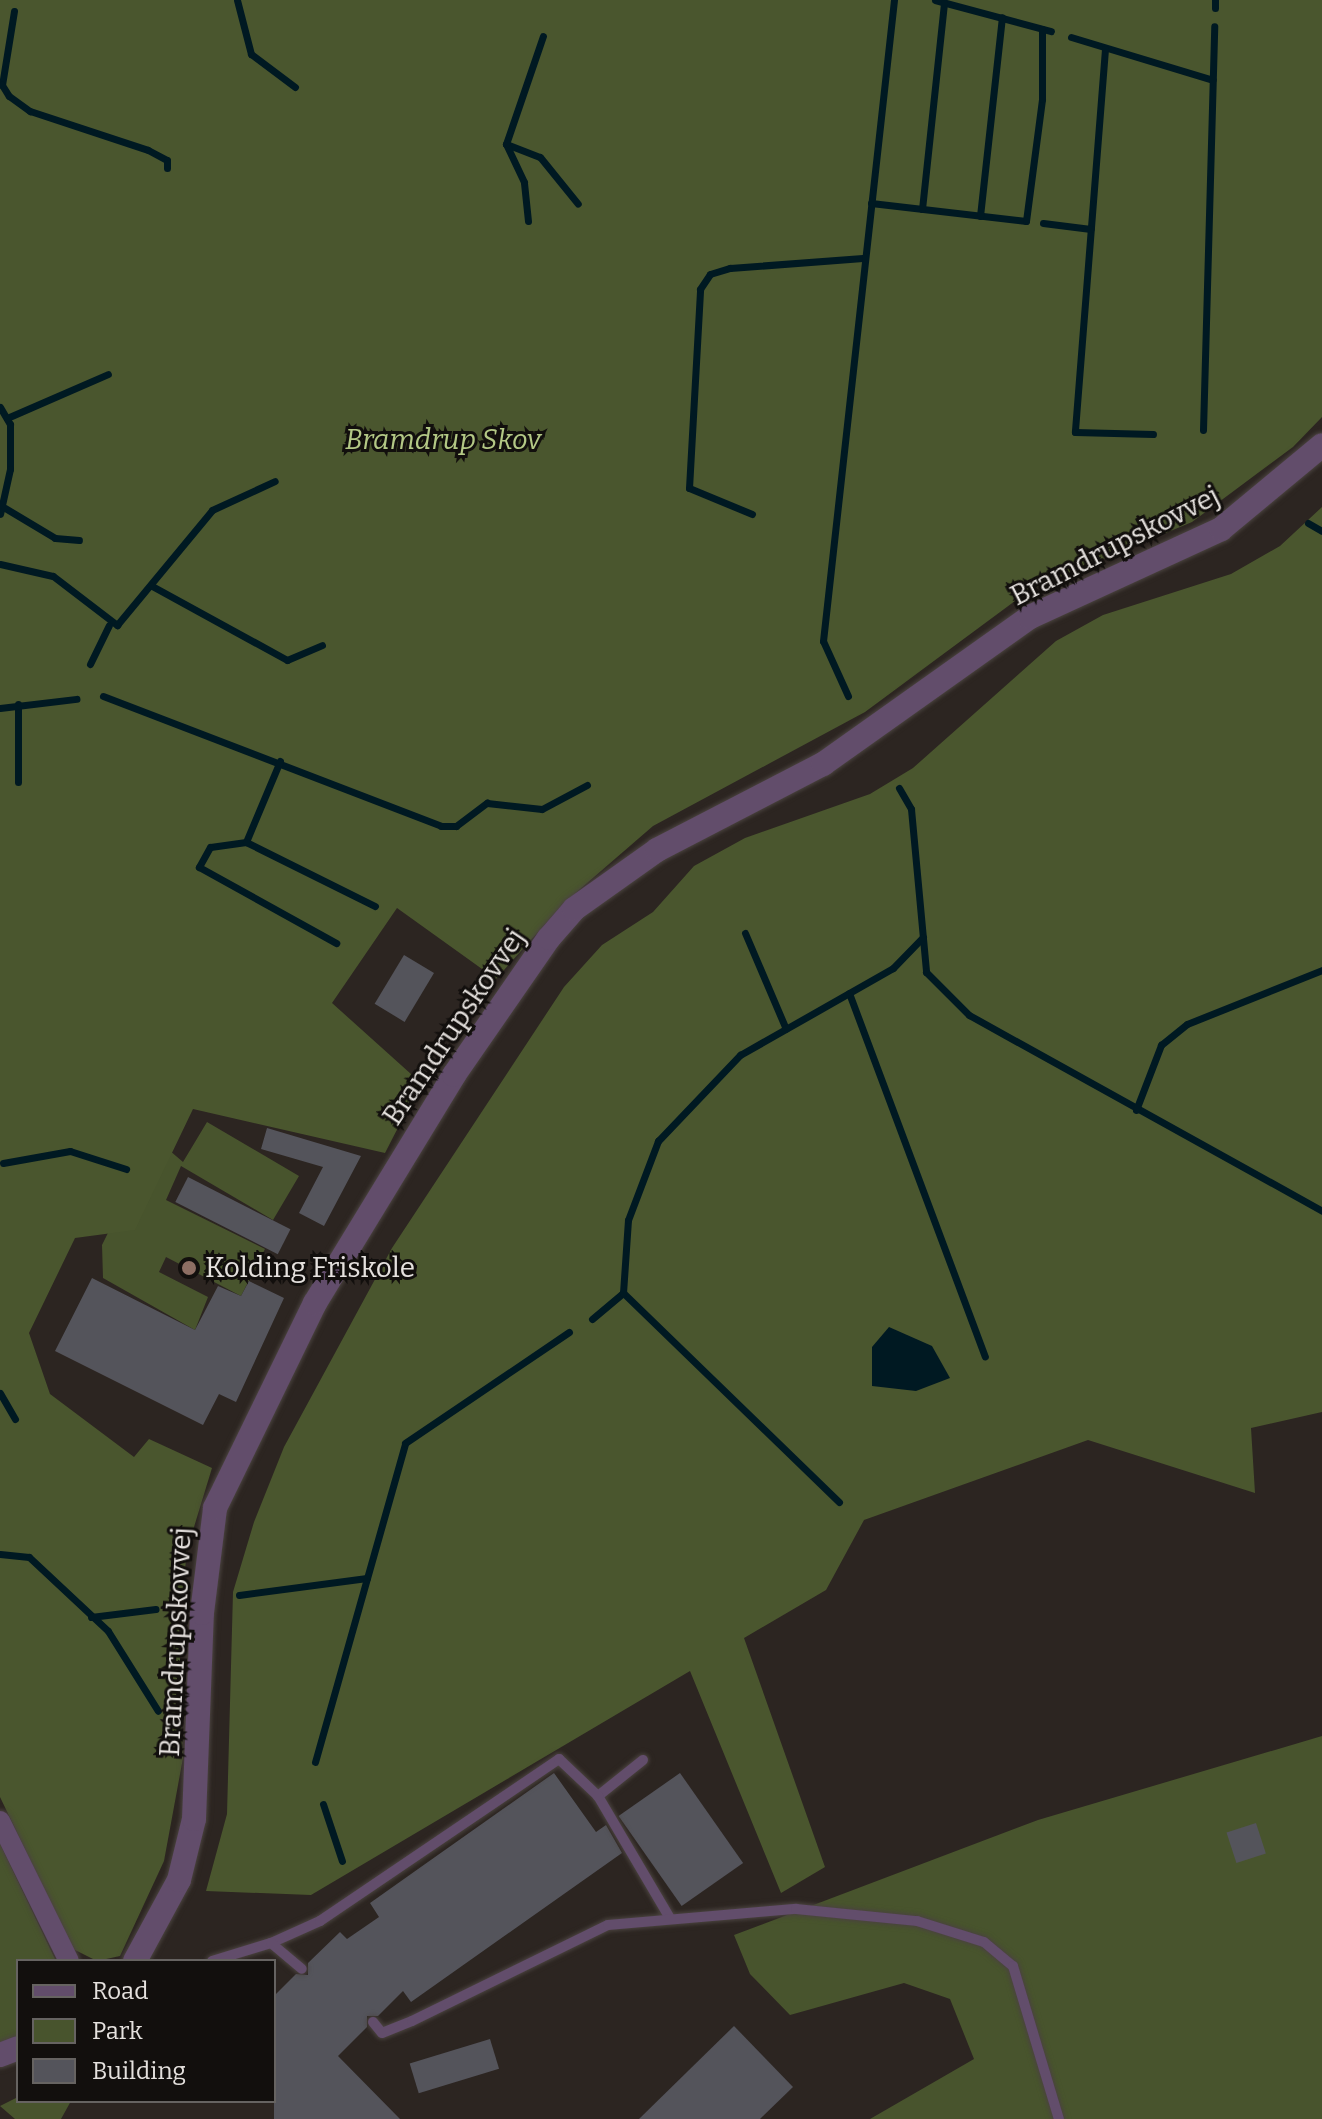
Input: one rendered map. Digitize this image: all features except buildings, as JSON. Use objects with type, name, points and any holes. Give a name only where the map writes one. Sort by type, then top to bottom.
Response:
[{"type":"street","name":"Bramdrupskovvej","points":[[136,1959],[179,1880],[194,1819],[202,1613],[215,1508],[315,1303],[454,1075],[549,938],[574,909],[657,850],[823,764],[1030,617],[1221,529],[1322,445]]},
{"type":"street","points":[[0,1821],[68,1959]]},
{"type":"lane","points":[[219,1959],[271,1943],[320,1921],[559,1759],[598,1796],[670,1918]]},
{"type":"lane","points":[[598,1796],[643,1760]]},
{"type":"lane","points":[[373,2022],[382,2033],[412,2021],[608,1925],[796,1909],[917,1921],[984,1942],[1013,1966],[1059,2119]]},
{"type":"lane","points":[[271,1943],[302,1969]]},
{"type":"green space","name":"Bramdrup Skov","points":[[0,0],[1322,0],[1322,417],[1293,447],[1192,522],[1030,590],[865,712],[653,826],[564,903],[496,979],[397,908],[332,1003],[421,1083],[385,1153],[193,1109],[135,1230],[75,1238],[29,1333],[50,1394],[134,1457],[149,1439],[212,1468],[187,1550],[179,1629],[183,1758],[164,1861],[120,1956],[93,1959],[73,1949],[0,1797]]},
{"type":"green space","points":[[1322,507],[1322,1412],[1251,1428],[1255,1493],[1088,1440],[864,1520],[826,1590],[744,1638],[825,1867],[781,1893],[690,1671],[311,1895],[206,1891],[227,1814],[233,1592],[254,1522],[284,1447],[392,1248],[564,987],[602,945],[653,912],[694,866],[745,838],[870,794],[913,768],[1056,641],[1103,615],[1231,574],[1280,546]]},
{"type":"green space","points":[[207,1122],[299,1176],[273,1220],[181,1166],[166,1200],[265,1249],[241,1296],[166,1257],[159,1272],[208,1297],[195,1330],[103,1278],[102,1245],[155,1138],[183,1162]]},
{"type":"green space","points":[[1322,1736],[1322,2119],[870,2119],[974,2059],[950,1999],[904,1983],[790,2015],[750,1974],[734,1935],[1038,1820]]},
{"type":"green space","points":[[0,1844],[55,1959],[16,1959],[16,2037],[0,2043]]},
{"type":"green space","points":[[16,2098],[16,2103],[70,2103],[61,2119],[15,2119],[0,2106]]},
{"type":"water","points":[[889,1327],[932,1346],[950,1378],[916,1391],[872,1386],[872,1347]]},
{"type":"waterway","points":[[237,0],[251,54],[295,87]]},
{"type":"waterway","points":[[848,696],[823,641],[894,0]]},
{"type":"waterway","points":[[935,0],[1051,31]]},
{"type":"waterway","points":[[1215,0],[1215,8]]},
{"type":"waterway","points":[[922,209],[944,3]]},
{"type":"waterway","points":[[14,11],[2,85],[9,96],[30,111],[148,150],[167,160],[167,168]]},
{"type":"waterway","points":[[980,216],[1002,17]]},
{"type":"waterway","points":[[1203,430],[1214,26]]},
{"type":"waterway","points":[[871,203],[1026,221],[1042,99],[1042,29]]},
{"type":"waterway","points":[[528,221],[524,182],[506,144],[543,36]]},
{"type":"waterway","points":[[1071,37],[1213,80]]},
{"type":"waterway","points":[[1105,49],[1075,432],[1153,434]]},
{"type":"waterway","points":[[506,144],[540,157],[578,204]]},
{"type":"waterway","points":[[1043,223],[1091,229]]},
{"type":"waterway","points":[[752,514],[689,488],[700,289],[710,274],[730,268],[863,258]]},
{"type":"waterway","points":[[7,418],[108,374]]},
{"type":"waterway","points":[[0,407],[10,424],[10,469],[0,514]]},
{"type":"waterway","points":[[0,564],[53,576],[117,625],[212,510],[275,481]]},
{"type":"waterway","points":[[5,508],[55,538],[79,540]]},
{"type":"waterway","points":[[1308,523],[1322,531]]},
{"type":"waterway","points":[[152,586],[287,660],[322,645]]},
{"type":"waterway","points":[[90,664],[109,625]]},
{"type":"waterway","points":[[103,696],[441,826],[456,826],[487,803],[542,809],[587,785]]},
{"type":"waterway","points":[[0,708],[76,699]]},
{"type":"waterway","points":[[18,704],[18,782]]},
{"type":"waterway","points":[[280,761],[246,842],[210,847],[199,867],[336,943]]},
{"type":"waterway","points":[[899,788],[911,809],[926,972],[969,1015],[1322,1211]]},
{"type":"waterway","points":[[246,842],[375,906]]},
{"type":"waterway","points":[[745,933],[786,1029]]},
{"type":"waterway","points":[[839,1502],[623,1293],[628,1220],[658,1141],[740,1055],[893,968],[923,937]]},
{"type":"waterway","points":[[1136,1110],[1161,1045],[1187,1024],[1322,970]]},
{"type":"waterway","points":[[849,993],[985,1356]]},
{"type":"waterway","points":[[3,1163],[70,1151],[126,1169]]},
{"type":"waterway","points":[[592,1319],[623,1293]]},
{"type":"waterway","points":[[315,1762],[405,1443],[569,1332]]},
{"type":"waterway","points":[[0,1393],[15,1419]]},
{"type":"waterway","points":[[0,1554],[29,1557],[108,1631],[158,1711]]},
{"type":"waterway","points":[[239,1595],[367,1578]]},
{"type":"waterway","points":[[91,1617],[156,1609]]},
{"type":"waterway","points":[[323,1804],[342,1861]]},
{"type":"place","name":"Kolding Friskole","points":[[189,1268]]}]
